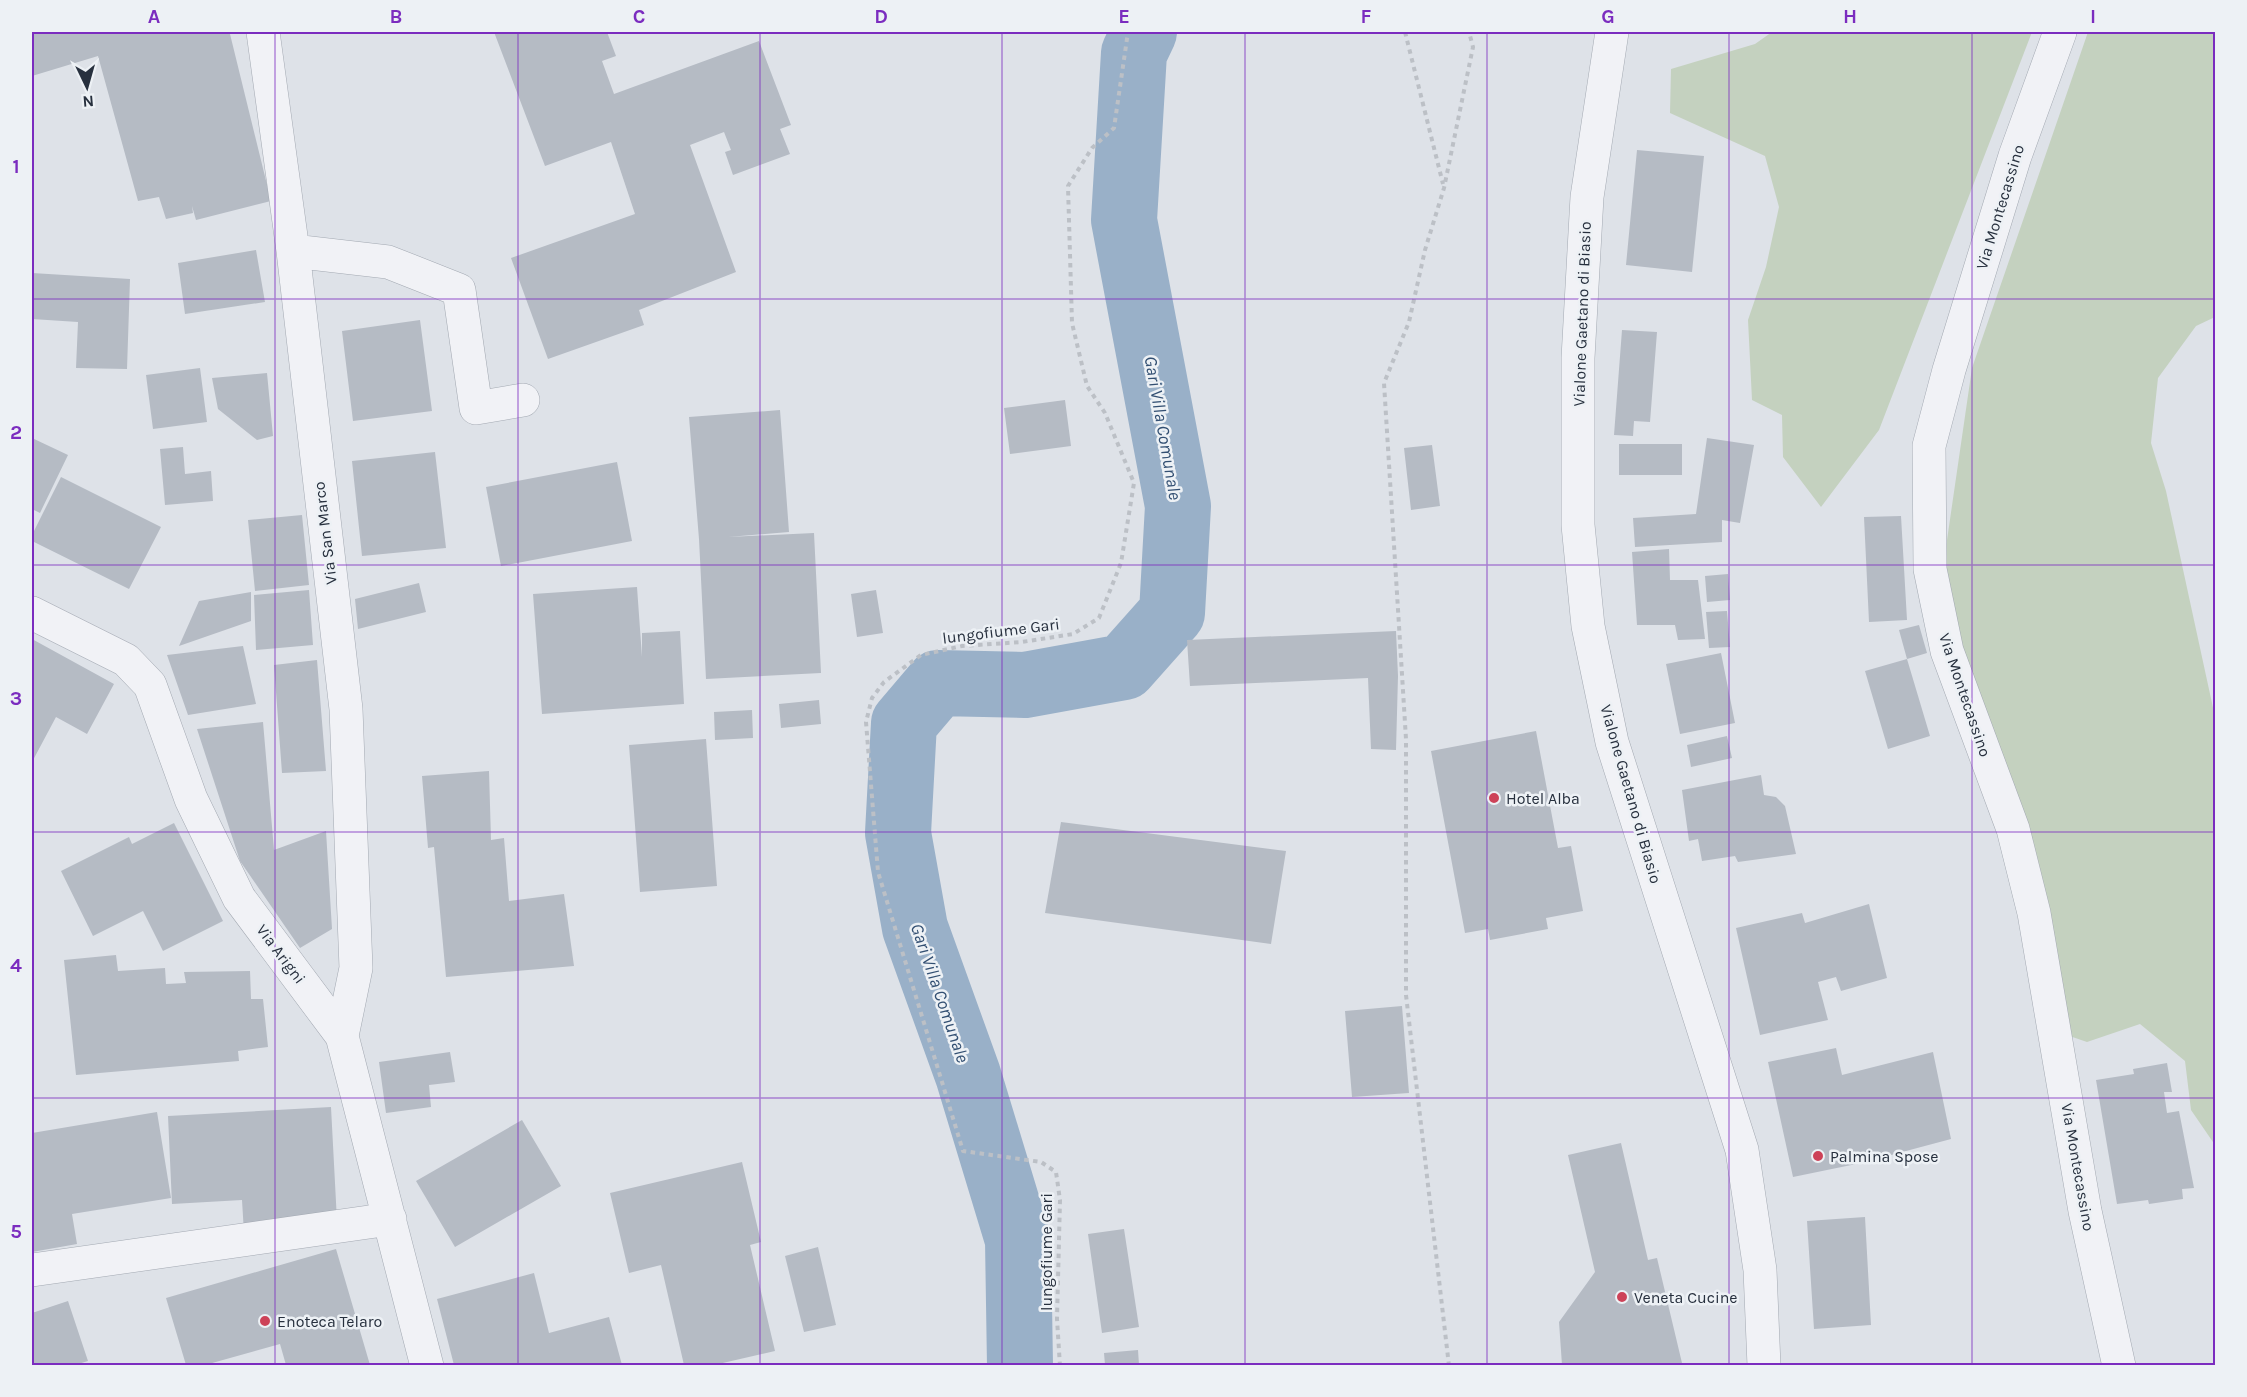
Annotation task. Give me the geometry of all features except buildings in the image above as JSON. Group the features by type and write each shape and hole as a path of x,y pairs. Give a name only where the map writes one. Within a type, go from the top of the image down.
{"street":[{"name":"Via San Marco","path":"263,32 293,251 346,709 356,968 342,1036"},
{"name":"Vialone Gaetano di Biasio","path":"1612,32 1587,197 1578,358 1578,525 1588,626 1612,742 1742,1150 1760,1269 1764,1365"},
{"name":"Via Montecassino","path":"2060,32 2015,156 1949,370 1929,446 1930,568 1947,651 2013,829 2034,913 2085,1211 2119,1365"},
{"path":"293,251 388,262 459,290 476,408 523,400"},
{"name":"Via Arigni","path":"32,613 126,660 150,685 191,799 239,898 342,1036 427,1365"},
{"path":"32,1270 390,1219"}],"path":[{"name":"lungofiume Gari","path":"1060,1365 1057,1319 1060,1200 1056,1172 1041,1162 963,1150 878,872 866,722 872,698 884,682 921,655 962,646 1022,642 1073,634 1099,618 1121,563 1134,483 1105,412 1086,386 1072,323 1068,186 1092,148 1114,128 1128,32"},
{"path":"1405,32 1444,188"},
{"path":"1449,1365 1406,995 1406,739 1384,383 1409,322 1425,250 1444,188 1473,47 1469,32"}],"green space":[{"path":"1772,32 2032,32 1879,430 1821,507 1783,457 1782,415 1752,400 1748,320 1766,267 1779,207 1765,156 1670,113 1671,69 1755,44"},
{"path":"2088,32 2215,32 2215,317 2196,326 2158,378 2151,443 2166,491 2215,717 2215,1145 2191,1110 2185,1061 2140,1024 2087,1042 2055,1031 1938,602 1972,368"}],"waterway":[{"name":"Gari Villa Comunale","path":"1020,1366 1018,1240 968,1075 915,928 898,833 904,723 938,683 1025,685 1124,667 1172,613 1178,506 1124,220 1134,53 1144,32"}],"place":[{"name":"Hotel Alba","path":"1494,798"},
{"name":"Palmina Spose","path":"1818,1156"},
{"name":"Veneta Cucine","path":"1622,1297"},
{"name":"Enoteca Telaro","path":"265,1321"}]}
